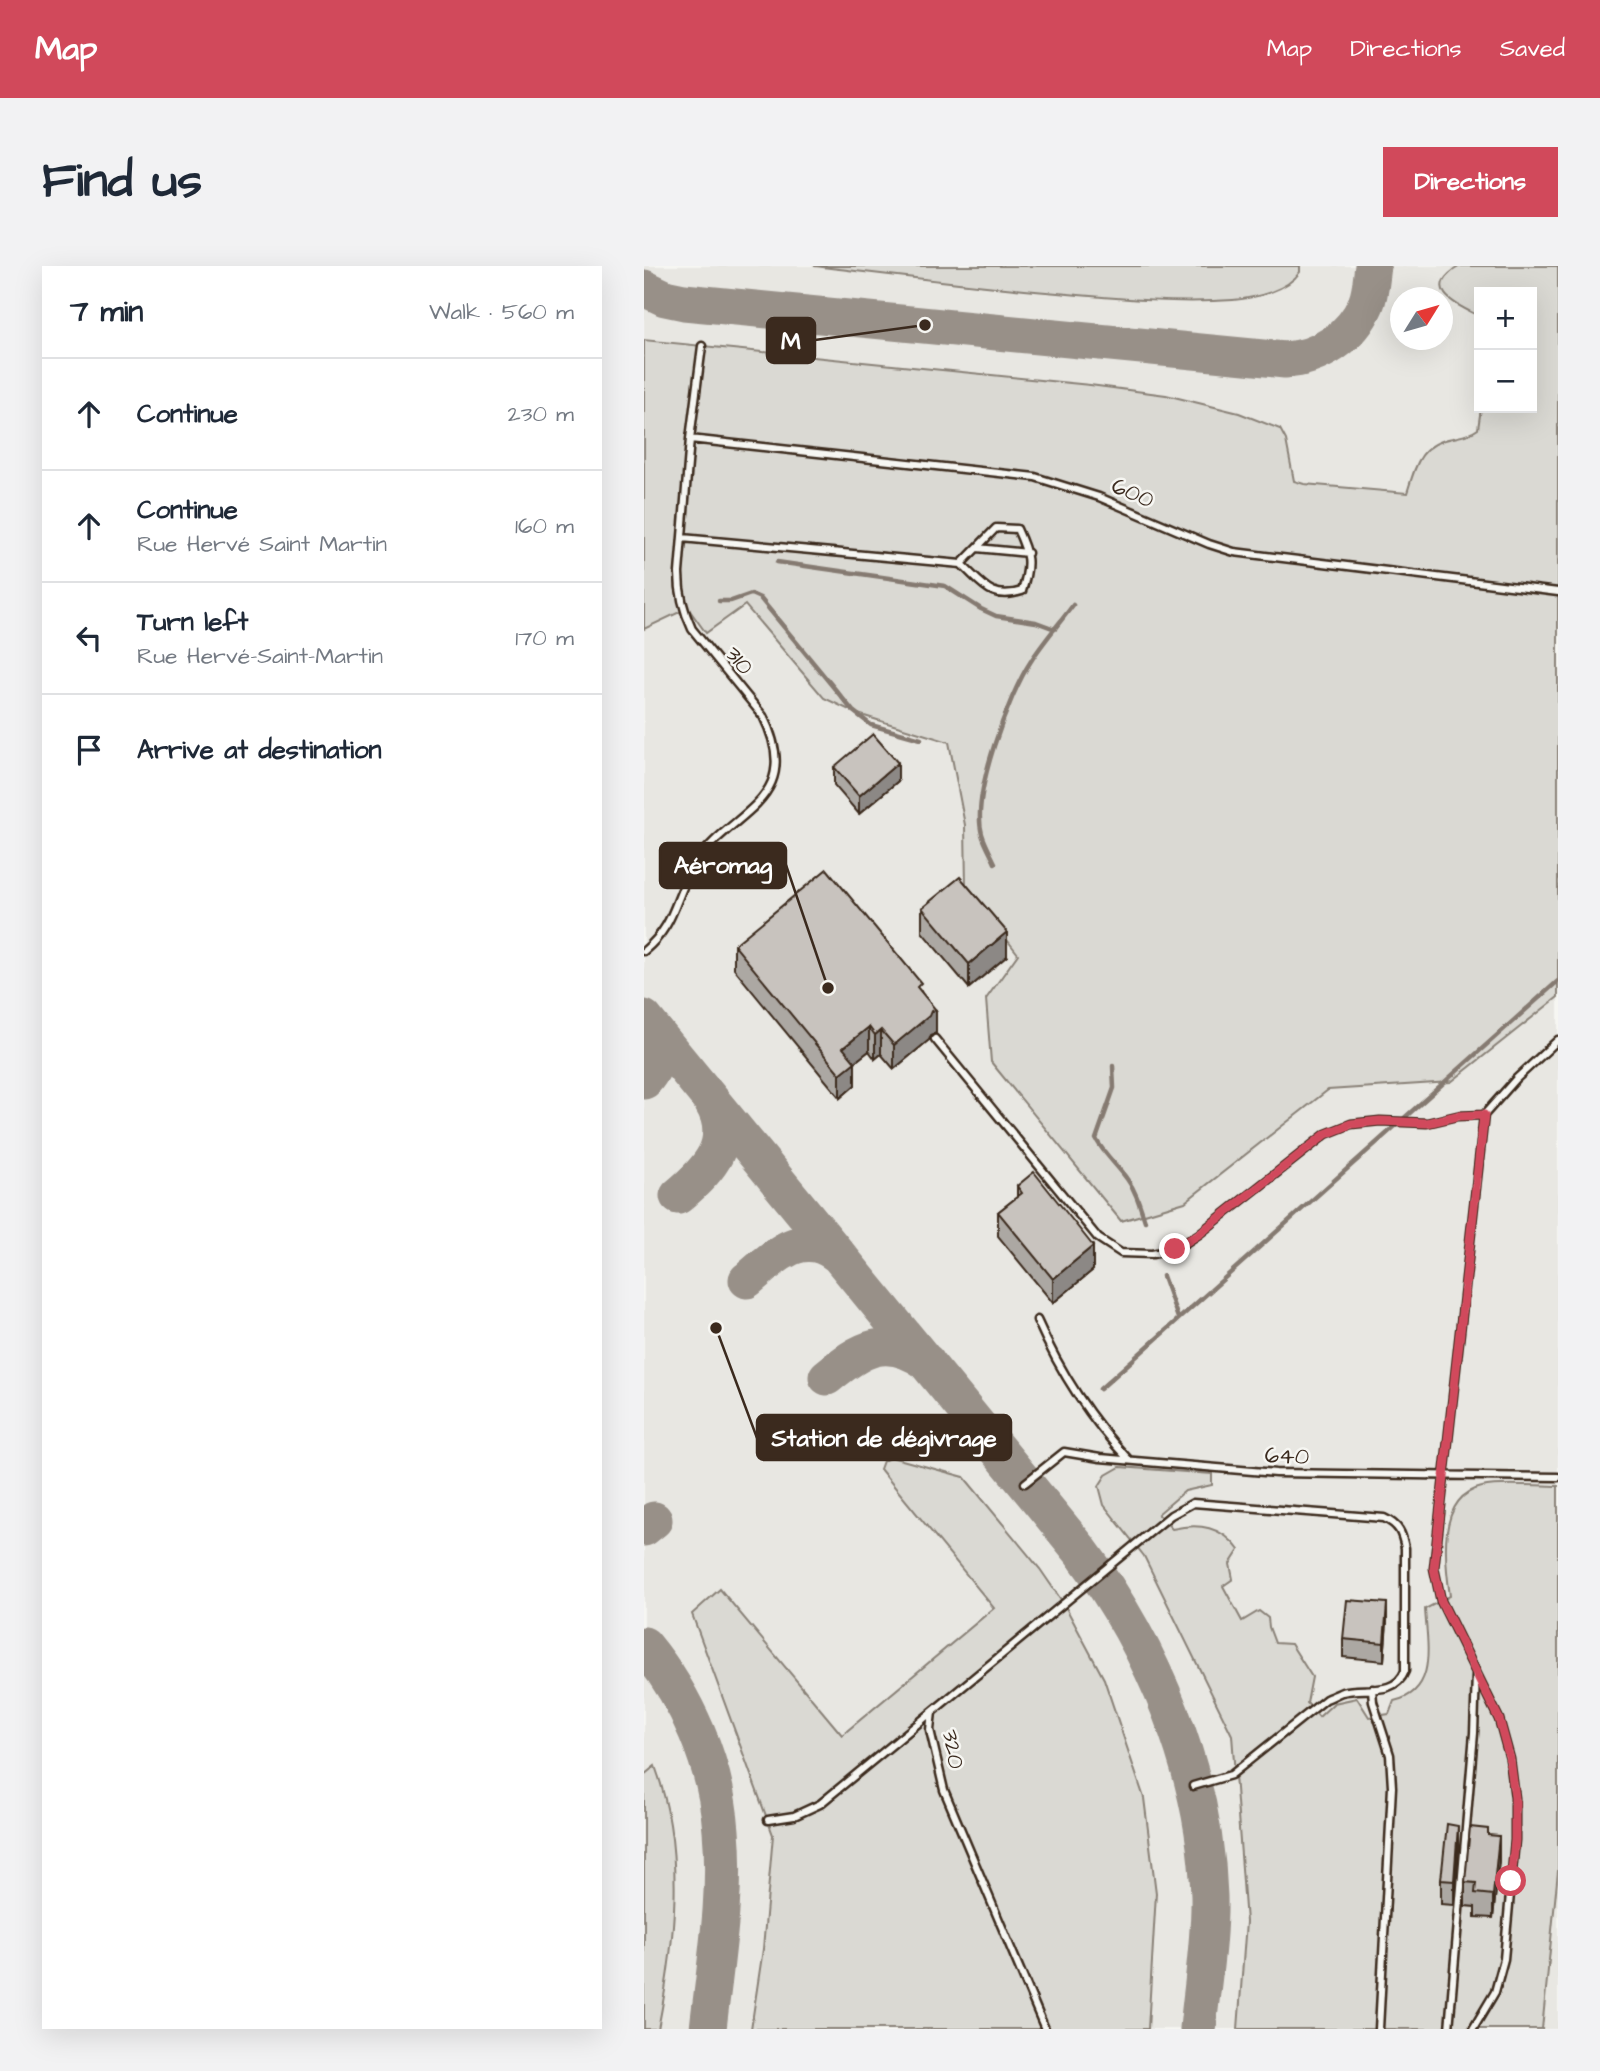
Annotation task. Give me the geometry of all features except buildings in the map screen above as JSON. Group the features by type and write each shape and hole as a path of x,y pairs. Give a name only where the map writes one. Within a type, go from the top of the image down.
{"lane":[{"name":"310","path":"644,951 666,928 694,865 706,850 752,810 766,794 776,761 771,732 763,716 692,629 679,591 690,439 702,346"},
{"name":"600","path":"690,439 1035,477 1099,497 1234,552 1558,592"},
{"path":"682,538 961,564 994,594 1009,595 1023,590 1029,570 1028,553 1017,529 996,528 961,564"},
{"path":"977,548 1028,553"},
{"path":"936,1040 1098,1238 1121,1253 1152,1254 1175,1249 1199,1234 1326,1134 1351,1124 1380,1121 1427,1123 1457,1116 1484,1115"},
{"path":"1473,2029 1495,1992 1504,1959 1515,1840 1515,1797 1510,1759 1499,1719 1441,1601 1434,1568 1484,1115 1516,1079 1558,1040"},
{"path":"1037,1320 1050,1348 1095,1422 1129,1460"},
{"name":"640","path":"1025,1483 1064,1452 1276,1473 1558,1476"},
{"name":"320","path":"1045,2029 944,1790 930,1730 932,1712 1171,1515 1193,1503 1384,1518 1394,1523 1402,1533 1405,1548 1405,1671 1402,1679 1393,1686 1372,1689"},
{"path":"1449,2029 1474,1734 1476,1671"},
{"path":"1193,1786 1231,1775 1326,1699 1342,1693 1372,1689 1373,1702 1390,1755 1392,1787 1379,2029"},
{"path":"768,1820 794,1816 820,1804 932,1712"}],"shaded area":[{"path":"644,266 1558,266 1558,2029 644,2029"},
{"path":"814,266 1300,266 1300,272 1279,289 1260,295 1233,300 1192,301 1036,291"},
{"path":"1460,266 1558,266 1558,997 1451,1082 1328,1090 1185,1202 1121,1221 991,1062 986,999 1018,954 966,887 965,825 949,742 858,714 824,698 745,605 706,633 688,608 644,629 644,340 1166,395 1239,413 1280,429 1286,440 1294,481 1407,493 1417,464 1426,450 1442,441 1478,429 1480,413 1537,413 1537,287 1474,287 1474,313 1453,302 1453,287 1443,287 1449,274"},
{"path":"891,1457 964,1477 1040,1569 1064,1604 1104,1679 1144,1798 1156,1893 1148,2029 751,2029 763,1949 773,1835 692,1614 720,1589 842,1735 994,1608 880,1469 883,1461"},
{"path":"1120,1467 1212,1474 1212,1485 1185,1491 1158,1514 1172,1529 1191,1526 1217,1531 1239,1550 1230,1564 1233,1579 1223,1586 1242,1621 1259,1611 1268,1618 1275,1643 1291,1644 1312,1677 1307,1703 1319,1717 1334,1703 1357,1698 1369,1717 1389,1714 1394,1701 1408,1696 1418,1687 1427,1664 1425,1609 1450,1596 1446,1566 1447,1532 1457,1503 1467,1493 1482,1487 1499,1485 1558,1486 1558,1871 1542,2029 1238,2029 1246,1922 1232,1735 1144,1556 1104,1505 1099,1486 1106,1475"},
{"path":"655,1766 671,1830 675,1897 669,1963 658,2029 644,2029 644,1775"}],"waterway":[{"path":"777,562 945,586 996,616 1036,622 1055,629"},
{"path":"719,601 731,601 751,594 760,598 853,711 871,725 921,739"},
{"path":"995,863 982,834 980,817 982,796 994,746 1022,676 1073,605"},
{"path":"1100,1389 1558,981"},
{"path":"1113,1066 1114,1088 1096,1139 1130,1184 1145,1221"},
{"path":"1163,1276 1178,1318"}],"taxiway":[{"path":"644,288 665,298 684,302 1285,360 1310,355 1343,336 1360,316 1368,299 1373,266"},
{"path":"644,1018 1080,1550 1131,1628 1171,1713 1198,1803 1209,1896 1207,1946 1198,2029"},
{"path":"644,1081 653,1068 656,1054 655,1039 649,1024"},
{"path":"678,1196 708,1166 720,1143 719,1116 712,1102"},
{"path":"747,1280 779,1254 801,1244 826,1247 839,1256"},
{"path":"827,1377 851,1359 874,1348 899,1348 927,1362"},
{"path":"644,1528 654,1520"},
{"path":"644,1645 673,1686 697,1732 706,1756 718,1806 722,1880 708,2029"}],"place":[{"name":"M","path":"925,325"},
{"name":"Aéromag","path":"828,988"},
{"name":"Station de dégivrage","path":"716,1328"}],"route":[{"path":"1175,1249 1199,1234 1326,1134 1351,1124 1380,1121 1427,1123 1457,1116 1484,1115 1434,1568 1441,1601 1499,1719 1510,1759 1515,1797 1511,1881"}]}
